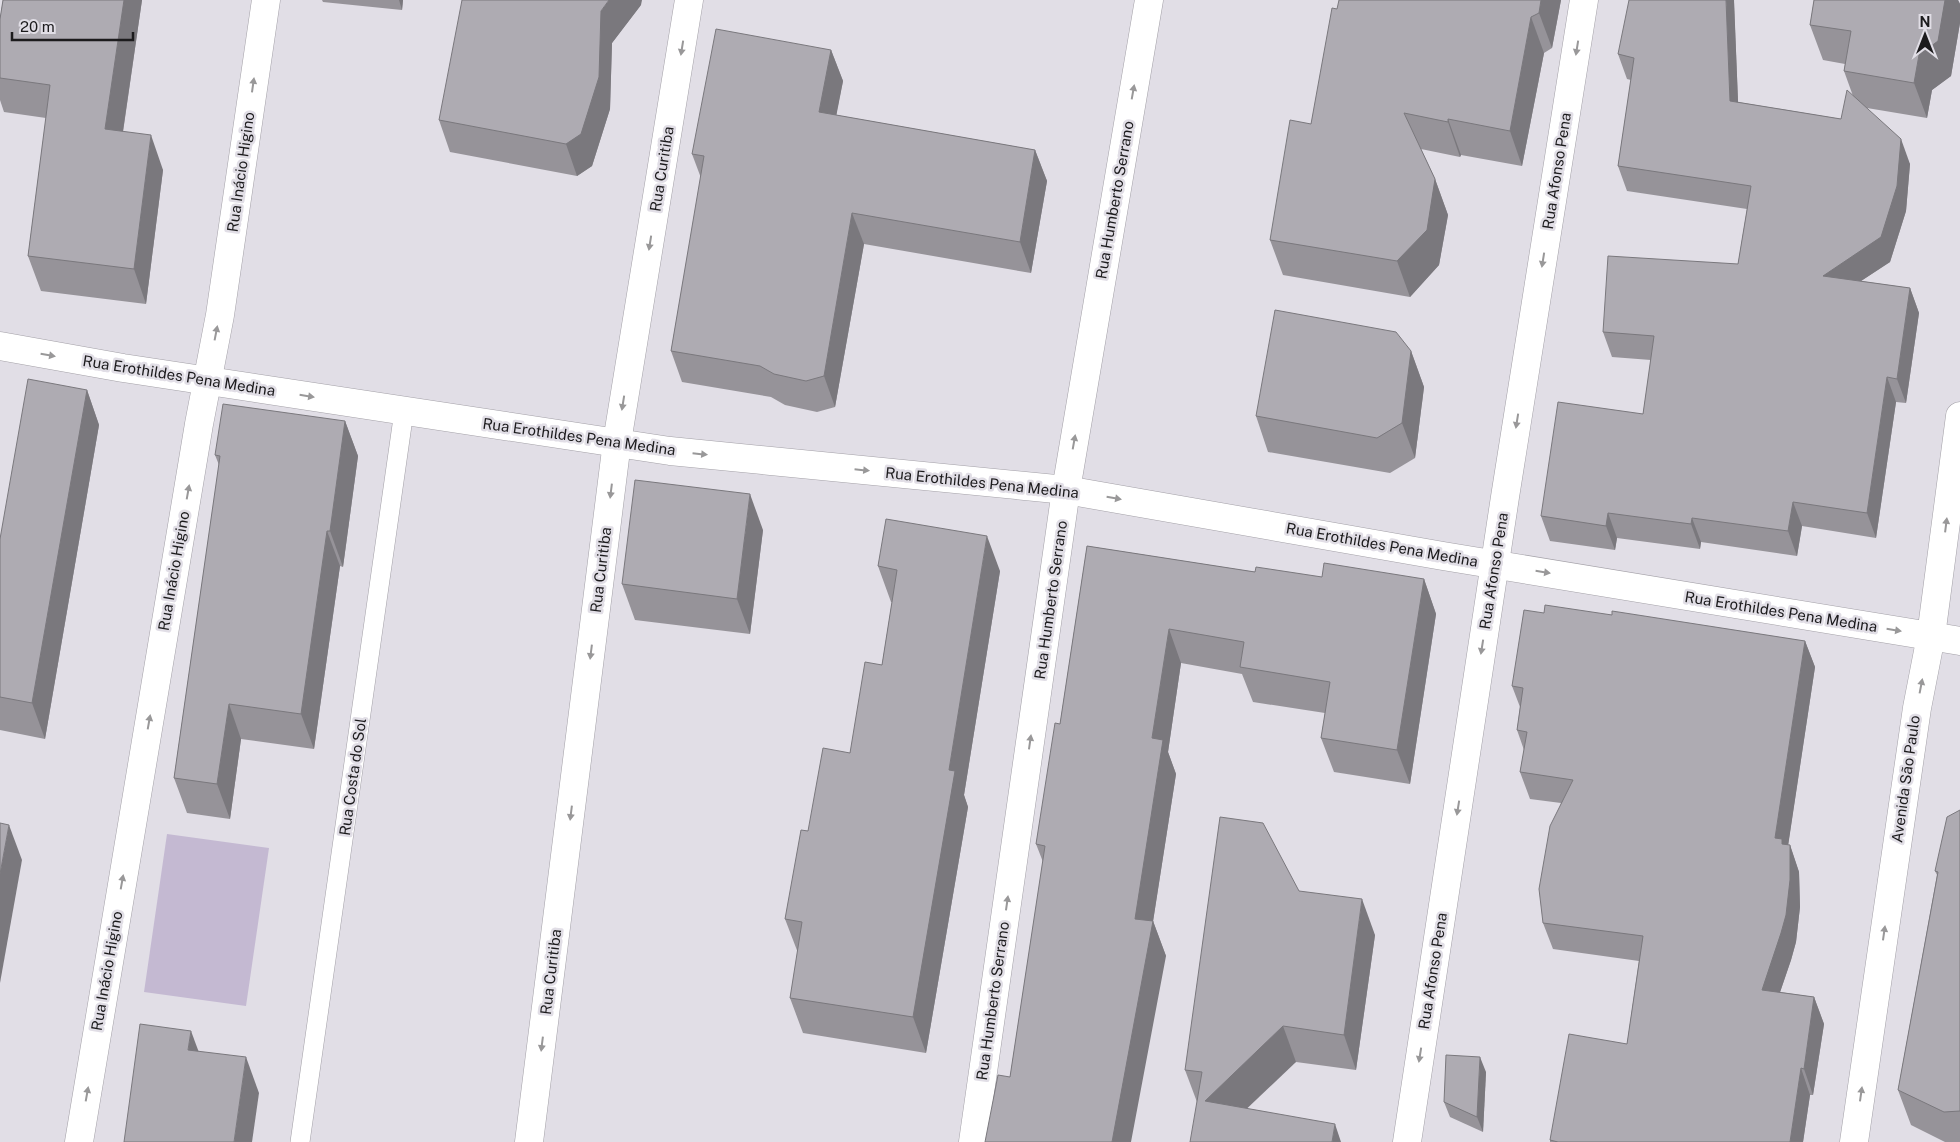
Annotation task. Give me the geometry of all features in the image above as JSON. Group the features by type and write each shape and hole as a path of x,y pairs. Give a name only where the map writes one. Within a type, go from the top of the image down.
{"street":[{"name":"Rua Inácio Higino","path":"79,1142 206,380 220,315 266,0"},
{"name":"Rua Curitiba","path":"529,1142 617,442 690,0"},
{"name":"Rua Humberto Serrano","path":"973,1142 1066,490 1149,0"},
{"name":"Rua Afonso Pena","path":"1407,1142 1495,564 1584,0"},
{"name":"Rua Erothildes Pena Medina","path":"0,346 123,368 670,451 1066,490 1495,564 1960,641"},
{"name":"Avenida São Paulo","path":"1854,1142 1916,708 1931,636 1960,416"}],"lane":[{"name":"Rua Costa do Sol","path":"300,1142 404,411"}],"shaded area":[{"path":"167,834 269,848 246,1006 144,992"}],"building":[{"path":"3,0 124,0 105,129 151,135 134,269 28,256 50,85 0,78 0,19"},
{"path":"462,0 609,0 601,11 599,77 581,134 566,144 439,120"},
{"path":"1339,0 1541,0 1539,13 1531,17 1510,131 1448,119 1448,122 1404,113 1435,179 1427,230 1397,261 1270,240 1290,120 1311,124 1332,8 1337,9"},
{"path":"1629,0 1726,0 1730,101 1841,119 1847,90 1901,139 1897,186 1881,237 1823,276 1910,288 1897,379 1887,377 1867,513 1793,502 1788,531 1692,518 1691,524 1608,513 1606,526 1541,516 1558,402 1643,414 1654,336 1603,332 1608,256 1738,264 1751,186 1618,166 1634,58 1618,54"},
{"path":"1814,0 1945,0 1938,41 1919,55 1914,83 1844,71 1851,31 1810,25"},
{"path":"716,29 831,50 819,112 1035,150 1020,242 852,213 824,376 806,381 774,374 760,366 671,351 704,156 692,154"},
{"path":"1275,310 1396,332 1411,351 1402,423 1377,438 1256,416"},
{"path":"28,379 87,390 32,703 0,697 0,539"},
{"path":"223,404 345,421 330,531 327,531 301,714 229,704 217,784 174,778 220,456 215,455"},
{"path":"635,480 750,494 737,599 622,584"},
{"path":"886,519 987,536 949,770 955,771 913,1017 790,998 802,922 785,919 801,830 808,831 823,748 850,753 865,662 882,665 897,570 878,566"},
{"path":"1087,546 1255,572 1256,567 1322,577 1324,563 1424,579 1397,750 1321,738 1330,682 1240,667 1244,642 1169,629 1152,738 1163,740 1135,919 1153,921 1112,1142 985,1142 998,1075 1010,1077 1045,846 1036,844 1055,723 1060,724"},
{"path":"1545,605 1612,615 1612,611 1805,641 1775,838 1782,839 1782,844 1790,845 1790,880 1786,915 1762,990 1814,997 1804,1069 1801,1068 1790,1142 1558,1142 1550,1140 1569,1034 1627,1044 1643,936 1543,923 1539,889 1550,826 1573,780 1520,772 1527,732 1517,730 1523,688 1512,686 1524,610 1544,613"},
{"path":"1960,810 1960,1111 1944,1112 1898,1090 1938,872 1935,871 1947,817"},
{"path":"1220,817 1263,823 1299,891 1362,899 1344,1035 1283,1026 1205,1101 1335,1124 1332,1142 1190,1142 1202,1072 1185,1070"},
{"path":"0,823 9,825 0,874"},
{"path":"140,1024 191,1031 188,1050 246,1057 234,1142 124,1142"},
{"path":"1446,1055 1480,1057 1477,1117 1444,1102"}]}
